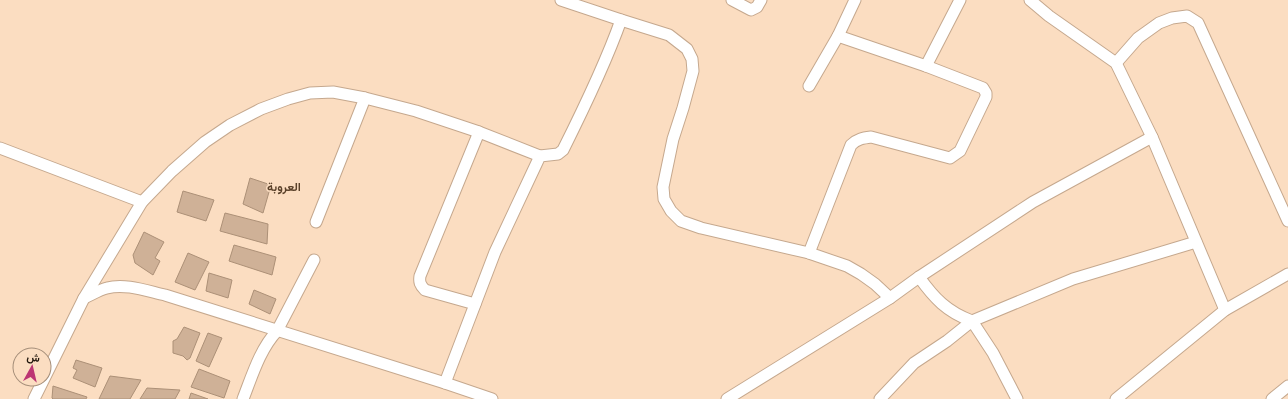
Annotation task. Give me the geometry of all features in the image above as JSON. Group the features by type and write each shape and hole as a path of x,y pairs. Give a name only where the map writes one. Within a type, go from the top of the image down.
{"street":[{"path":"561,0 668,35 687,49 692,59 693,71 673,138 663,187 664,199 671,211 681,221 701,228 808,253 847,266 875,284 890,298"},
{"path":"732,0 751,10 757,7 761,0"},
{"path":"809,86 838,36 855,0"},
{"path":"926,66 960,0"},
{"path":"1030,0 1049,16 1116,63 1152,137 1225,310"},
{"path":"1116,63 1138,38 1159,23 1172,18 1187,16 1198,23 1288,221"},
{"path":"34,399 84,298 142,202 172,171 205,142 230,125 261,109 288,99 310,93 333,92 365,98 416,111 479,132 540,156 558,154 563,150 586,104 614,40 620,20"},
{"path":"808,253 851,145 861,138 871,137 950,158 960,151 986,97 985,90 983,88 926,66 838,36"},
{"path":"316,222 365,98"},
{"path":"475,304 425,290 421,287 419,282 420,276 479,132"},
{"path":"726,399 890,298 919,277 1033,202 1152,137"},
{"path":"0,148 142,202"},
{"path":"445,383 495,252 540,156"},
{"path":"880,399 914,363 947,341 972,321 1073,279 1196,242"},
{"path":"242,399 264,349 270,338 277,331 314,260"},
{"path":"1122,397 1225,310 1288,274"},
{"path":"919,277 932,295 948,309 960,317 972,321 993,352 1016,399"},
{"path":"84,298 105,288 112,287 131,287 165,295 492,399"},
{"path":"1272,399 1288,386"}],"building":[{"path":"250,178 271,185 263,213 243,204"},
{"path":"183,191 214,200 206,221 177,212"},
{"path":"225,213 268,224 267,244 220,231"},
{"path":"144,232 164,242 155,258 160,261 153,275 135,263 133,255"},
{"path":"234,245 276,257 272,275 229,261"},
{"path":"188,253 209,262 195,290 175,282"},
{"path":"209,273 232,280 228,298 206,291"},
{"path":"254,290 276,299 270,314 249,304"},
{"path":"184,327 200,333 190,358 187,360 183,356 173,353 173,341 177,339"},
{"path":"208,333 222,338 209,367 196,361"},
{"path":"76,360 102,368 95,387 73,378 77,370 73,368"},
{"path":"199,369 230,381 224,398 191,387"},
{"path":"110,376 141,380 130,399 99,399"},
{"path":"53,386 87,397 86,399 53,399"},
{"path":"147,388 180,390 175,399 140,399"},
{"path":"191,393 208,399 189,399"}],"district":[{"name":"العروبة","path":"284,187"}]}
